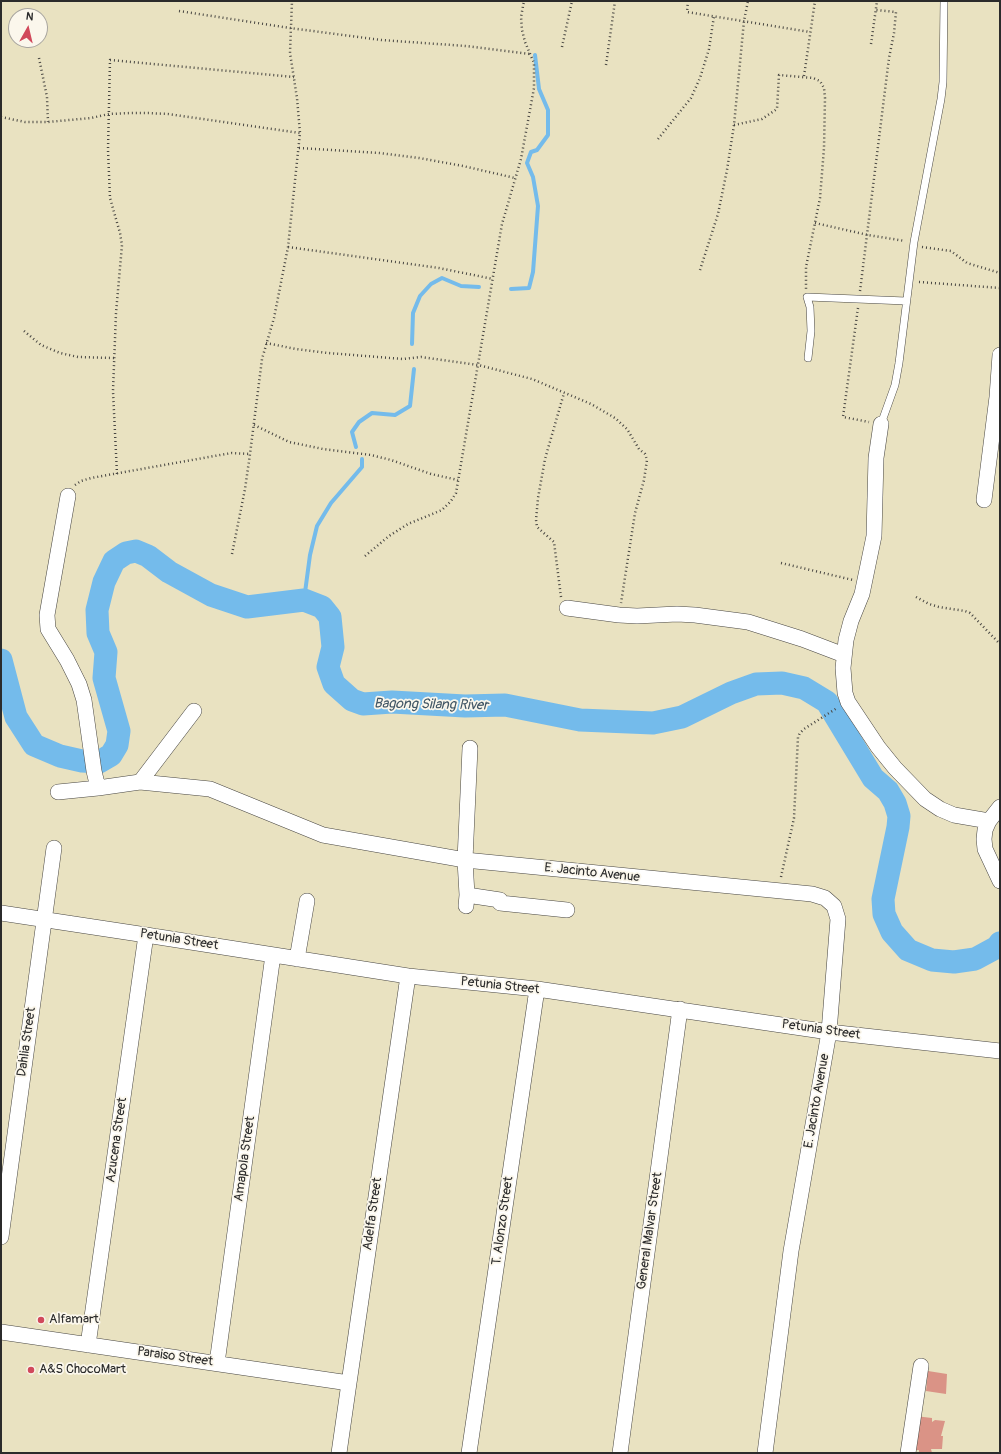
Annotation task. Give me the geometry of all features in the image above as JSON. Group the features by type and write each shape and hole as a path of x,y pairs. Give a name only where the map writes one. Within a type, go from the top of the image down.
{"street":[{"path":"984,500 998,397 1000,355"},
{"path":"881,424 876,458 874,536 865,583 851,621 844,655 843,680 848,702 878,747 895,768 925,799 940,809 954,815 989,821"},
{"path":"68,496 47,615 48,628 79,684 84,700 94,771 98,788"},
{"path":"567,608 619,615 695,615 748,622 795,636 844,655"},
{"path":"140,782 194,711"},
{"path":"470,748 465,860 466,900 500,900 500,904 566,910"},
{"name":"E. Jacinto Avenue","path":"58,792 140,782 210,789 323,835 465,860 778,892 812,894 825,898 834,906 838,919 829,1032 792,1251 765,1453"},
{"path":"1000,807 989,821 985,830 984,839 985,849 1000,881"},
{"name":"Dahlia Street","path":"1,1237 54,848"},
{"path":"297,959 307,901"},
{"name":"Petunia Street","path":"1,913 408,976 537,989 829,1032 1000,1051"},
{"name":"Azucena Street","path":"88,1345 146,935"},
{"name":"Amapola Street","path":"217,1363 273,955"},
{"name":"Adelfa Street","path":"339,1453 408,976"},
{"name":"T. Alonzo Street","path":"469,1453 537,989"},
{"name":"General Malvar Street","path":"620,1453 680,1010"},
{"name":"Paraiso Street","path":"1,1332 348,1383"},
{"path":"908,1453 921,1366"}],"lane":[{"path":"881,424 895,386 908,281 941,99 943,82 944,1"},
{"path":"808,358 811,331 810,307 807,297 906,301"}],"path":[{"path":"232,554 244,497 262,359 274,318 288,247 299,148 299,111 290,53 292,1"},
{"path":"365,556 389,536 408,524 442,510 451,501 456,493 502,224 526,137 534,88 534,63 525,42 522,30 521,17 524,1"},
{"path":"562,47 572,1"},
{"path":"606,65 615,1"},
{"path":"688,1 687,12 744,20 810,32"},
{"path":"700,270 718,214 734,125 744,20 748,1"},
{"path":"804,76 814,1"},
{"path":"872,44 878,1"},
{"path":"876,10 896,12 843,417 881,424"},
{"path":"178,11 381,40 466,46 531,54"},
{"path":"658,139 691,98 700,78 709,49 714,16"},
{"path":"39,58 47,98 48,122"},
{"path":"118,474 113,391 122,245 110,198 110,60 294,77"},
{"path":"734,125 762,119 777,109 779,75 804,76 813,78 820,81 824,88 824,148 820,198 806,267 805,278 807,297"},
{"path":"1,117 25,122 48,122 84,119 109,114 168,114 300,133"},
{"path":"299,148 419,158 515,178"},
{"path":"815,223 951,251 967,263 1000,273"},
{"path":"288,247 439,268 493,279"},
{"path":"908,281 1000,288"},
{"path":"24,331 41,344 60,353 78,357 114,358"},
{"path":"266,343 296,349 335,353 403,359 421,357 478,364 532,380 592,404 615,418 627,429 645,454 647,460 635,513 619,615"},
{"path":"564,393 545,460 538,498 536,520 537,528 554,542 561,595 567,608"},
{"path":"254,425 289,442 323,449 371,455 391,460 431,474 458,480"},
{"path":"68,496 74,485 82,481 232,453 250,454"},
{"path":"781,563 865,583"},
{"path":"916,597 929,604 939,607 970,613 1000,644"},
{"path":"778,892 794,818 798,737 804,729 843,705"}],"building":[{"path":"928,1371 947,1374 946,1394 926,1391"},
{"path":"915,1416 932,1418 932,1422 935,1420 945,1421 941,1436 943,1436 942,1449 931,1449 932,1453 919,1453 919,1450 911,1450"}],"waterway":[{"path":"511,289 529,288 533,272 538,206 533,177 527,163 531,152 537,150 548,135 548,110 539,89 535,55"},
{"path":"412,344 413,313 420,296 431,284 442,278 461,286 479,287"},
{"path":"356,447 352,432 359,422 372,413 395,415 410,406 414,369"},
{"path":"304,600 310,555 317,526 331,503 362,467 362,459"},
{"name":"Bagong Silang River","path":"1,660 16,717 34,745 60,756 82,761 99,762 111,755 117,745 119,731 104,678 106,652 98,633 97,610 104,582 114,561 126,553 136,551 148,556 169,572 211,595 247,607 304,600 322,607 330,617 333,647 328,667 334,684 352,700 363,704 392,702 465,706 505,705 580,720 653,723 682,717 731,693 756,684 782,683 804,688 827,702 873,778 888,791 895,803 899,816 898,827 883,899 884,914 892,932 908,950 932,960 954,962 975,959 997,947 1000,943"}],"place":[{"name":"Alfamart","path":"41,1320"},
{"name":"A&S ChocoMart","path":"31,1370"}]}
